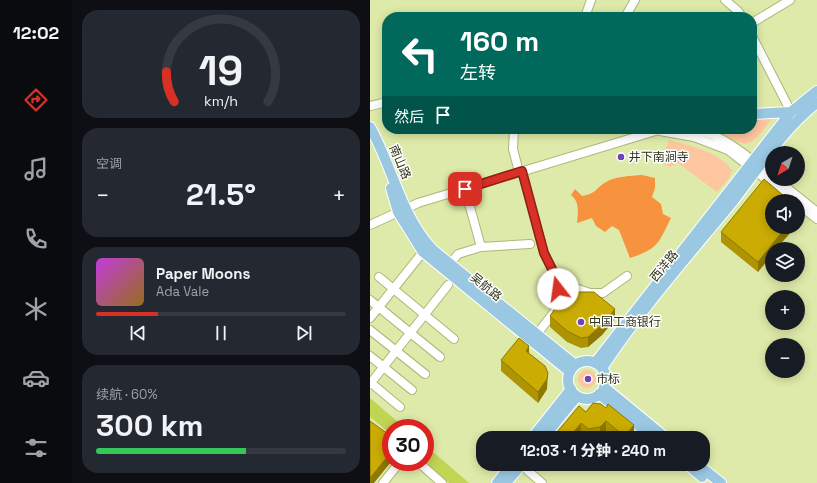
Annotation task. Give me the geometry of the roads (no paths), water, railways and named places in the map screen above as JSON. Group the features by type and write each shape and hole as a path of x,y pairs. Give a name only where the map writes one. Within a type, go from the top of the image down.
{"main road":[{"path":"755,166 791,112 817,91"},
{"path":"755,166 799,119 817,103"},
{"path":"757,114 791,112"},
{"name":"南山路","path":"370,127 402,210"},
{"name":"南山路","path":"370,134 391,188 402,210"},
{"name":"西洋路","path":"599,366 612,347 755,166"},
{"name":"吴航路","path":"402,210 423,252 572,368"},
{"name":"吴航路","path":"402,210 425,242 537,334 554,354"},
{"path":"585,361 599,366 606,378 602,391 589,399 574,392 568,382 572,368 585,361"},
{"path":"602,391 656,431"},
{"path":"540,431 553,419 574,392"},
{"path":"629,412 647,431"},
{"path":"547,431 553,419"},
{"path":"497,483 506,471"},
{"path":"506,483 520,471"},
{"path":"695,471 710,483"},
{"path":"706,471 721,483"}],"street":[{"path":"587,12 591,0"},
{"path":"628,12 634,0"},
{"path":"725,0 739,12"},
{"path":"757,19 790,0"},
{"path":"757,46 791,112"},
{"path":"370,106 382,103"},
{"path":"514,134 513,149 544,253 560,285 558,289 561,303 537,334"},
{"path":"370,225 402,210 465,189 520,171 646,134"},
{"path":"679,134 718,145 765,172"},
{"path":"709,134 743,151 755,166 786,194"},
{"path":"785,186 817,212"},
{"path":"465,189 481,247"},
{"path":"805,210 817,219"},
{"path":"450,264 458,254 481,247 530,244"},
{"path":"370,318 423,252"},
{"path":"560,285 563,284 590,292 603,293 627,276"},
{"path":"379,277 454,339"},
{"path":"400,407 370,383 448,285"},
{"path":"370,300 440,357"},
{"path":"370,330 425,374"},
{"path":"370,356 412,390"},
{"path":"383,483 393,471"},
{"path":"428,471 442,483"},
{"path":"528,471 542,483"}],"place":[{"name":"井下南涧寺","path":"621,157"},
{"name":"中国工商银行","path":"581,322"},
{"name":"市标","path":"588,379"}]}
